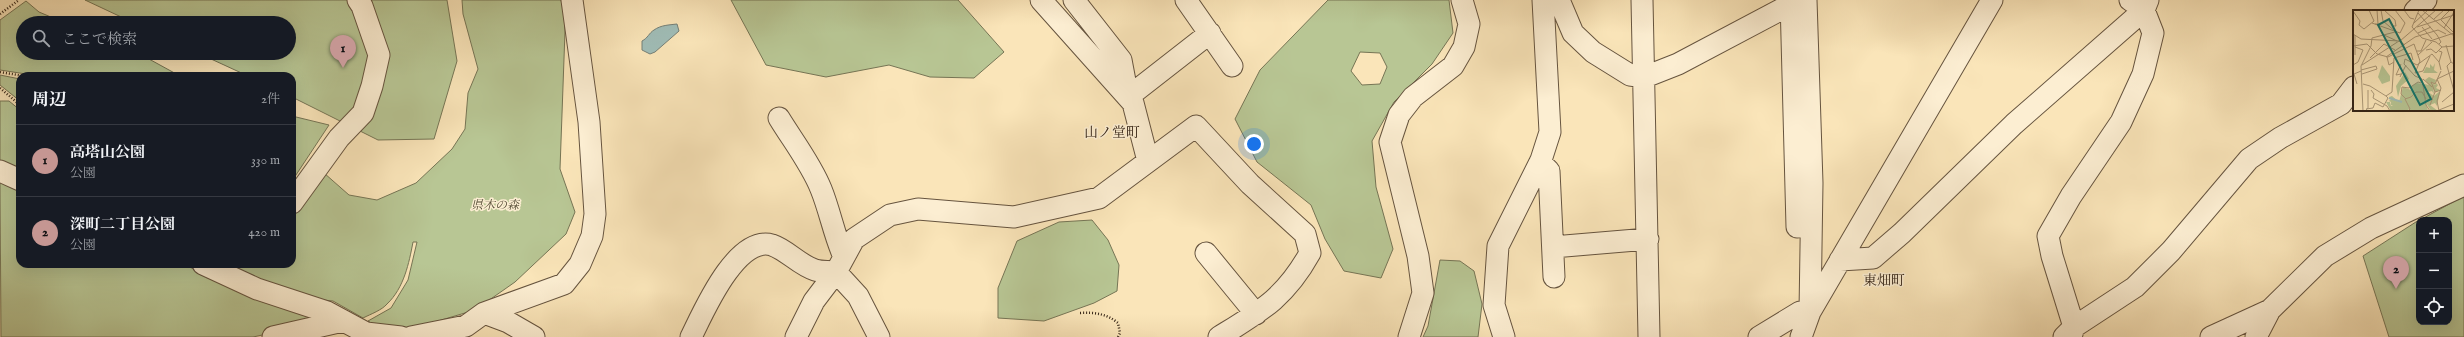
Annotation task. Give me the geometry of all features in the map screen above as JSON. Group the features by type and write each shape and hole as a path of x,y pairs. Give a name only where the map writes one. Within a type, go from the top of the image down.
{"street":[{"path":"296,197 339,138 363,113 372,86 379,55 362,6 358,0"},
{"path":"411,337 466,326 484,313 564,284 580,264 592,236 595,214 589,122 572,0"},
{"path":"1041,0 1133,103 1148,161"},
{"path":"1074,0 1121,60 1128,97"},
{"path":"1186,0 1232,66"},
{"path":"1409,337 1423,293 1418,256 1390,142 1399,115 1413,97 1453,66 1464,47 1469,24 1462,0"},
{"path":"1504,337 1494,305 1498,246 1540,162 1550,132 1543,0"},
{"path":"1559,0 1572,33 1592,52 1630,75 1645,77 1678,64 1797,1 1805,312 1801,337"},
{"path":"1642,0 1645,77 1649,337"},
{"path":"1760,337 1805,312 1840,260 1992,0"},
{"path":"2416,10 2426,0"},
{"path":"1840,260 1873,258 2141,3 2153,33 2143,74 2122,122 2071,196 2048,236 2070,334 2135,287 2171,251 2249,159 2280,138 2341,104 2353,88"},
{"path":"1128,97 1210,33"},
{"path":"779,118 812,169 821,190 838,244 840,264 879,337"},
{"path":"796,337 814,301 840,264 854,239 890,214 918,209 1014,217 1099,198 1196,126 1250,184 1304,234 1310,253 1299,273 1272,303 1219,337"},
{"path":"1540,162 1550,171 1554,277"},
{"path":"0,171 16,178"},
{"path":"2256,337 2270,310 2325,256 2371,228 2464,185"},
{"path":"1553,247 1648,239"},
{"path":"691,337 710,298 732,265 750,248 771,245 815,270 840,264"},
{"path":"1206,253 1256,314"},
{"path":"212,268 257,289 327,312 366,333 401,337"},
{"path":"2211,337 2270,310"},
{"path":"484,313 508,322 534,337"},
{"path":"273,337 343,321"}],"path":[{"path":"0,14 19,0"},
{"path":"0,72 16,75"},
{"path":"0,88 16,102"},
{"path":"1080,313 1093,312 1110,316 1118,323 1120,333 1118,337"}],"green space":[{"path":"85,0 447,0 457,61 434,139 378,140 296,99 296,72 239,72 213,60 296,60 296,16 119,16"},
{"name":"県木の森","path":"462,0 561,0 564,12 565,31 560,169 575,212 566,234 515,282 475,310 411,329 382,329 368,321 391,308 408,280 417,242 413,242 405,275 398,291 385,306 363,318 333,301 302,298 225,268 296,268 296,210 324,173 349,195 377,200 416,183 452,149 465,129 468,93 478,69 463,14"},
{"path":"731,0 958,0 1004,52 974,78 930,77 889,65 826,77 766,65"},
{"path":"1328,0 1449,0 1453,33 1432,64 1394,102 1372,141 1376,187 1393,249 1381,278 1344,271 1325,239 1311,205 1257,162 1235,119 1260,70","holes":["1360,52 1380,53 1387,67 1380,84 1362,85 1351,71"]},
{"path":"26,1 39,12 48,16 16,16 16,60 151,60 173,72 16,72 0,70 0,20"},
{"path":"0,75 16,78 16,98 0,85"},
{"path":"0,101 9,101 16,107 16,170 0,164"},
{"path":"296,117 329,125 296,175"},
{"path":"0,182 16,188 16,268 192,268 323,322 253,337 1,337"},
{"path":"2464,196 2464,337 2389,337 2363,256 2416,222 2416,325 2452,325 2452,217 2426,217"},
{"path":"1092,220 1108,240 1119,265 1117,291 1094,303 1044,321 998,318 998,288 1017,241 1059,222"},
{"path":"1440,260 1460,261 1474,271 1482,304 1478,337 1423,337 1428,326"}],"water":[{"path":"677,24 679,31 655,52 650,54 642,50 642,41 652,31 662,26"}],"place":[{"name":"高塔山公園","path":"343,68"},
{"name":"深町二丁目公園","path":"2396,289"}],"district":[{"name":"山ノ堂町","path":"1112,132"},
{"name":"東畑町","path":"1884,280"}]}
